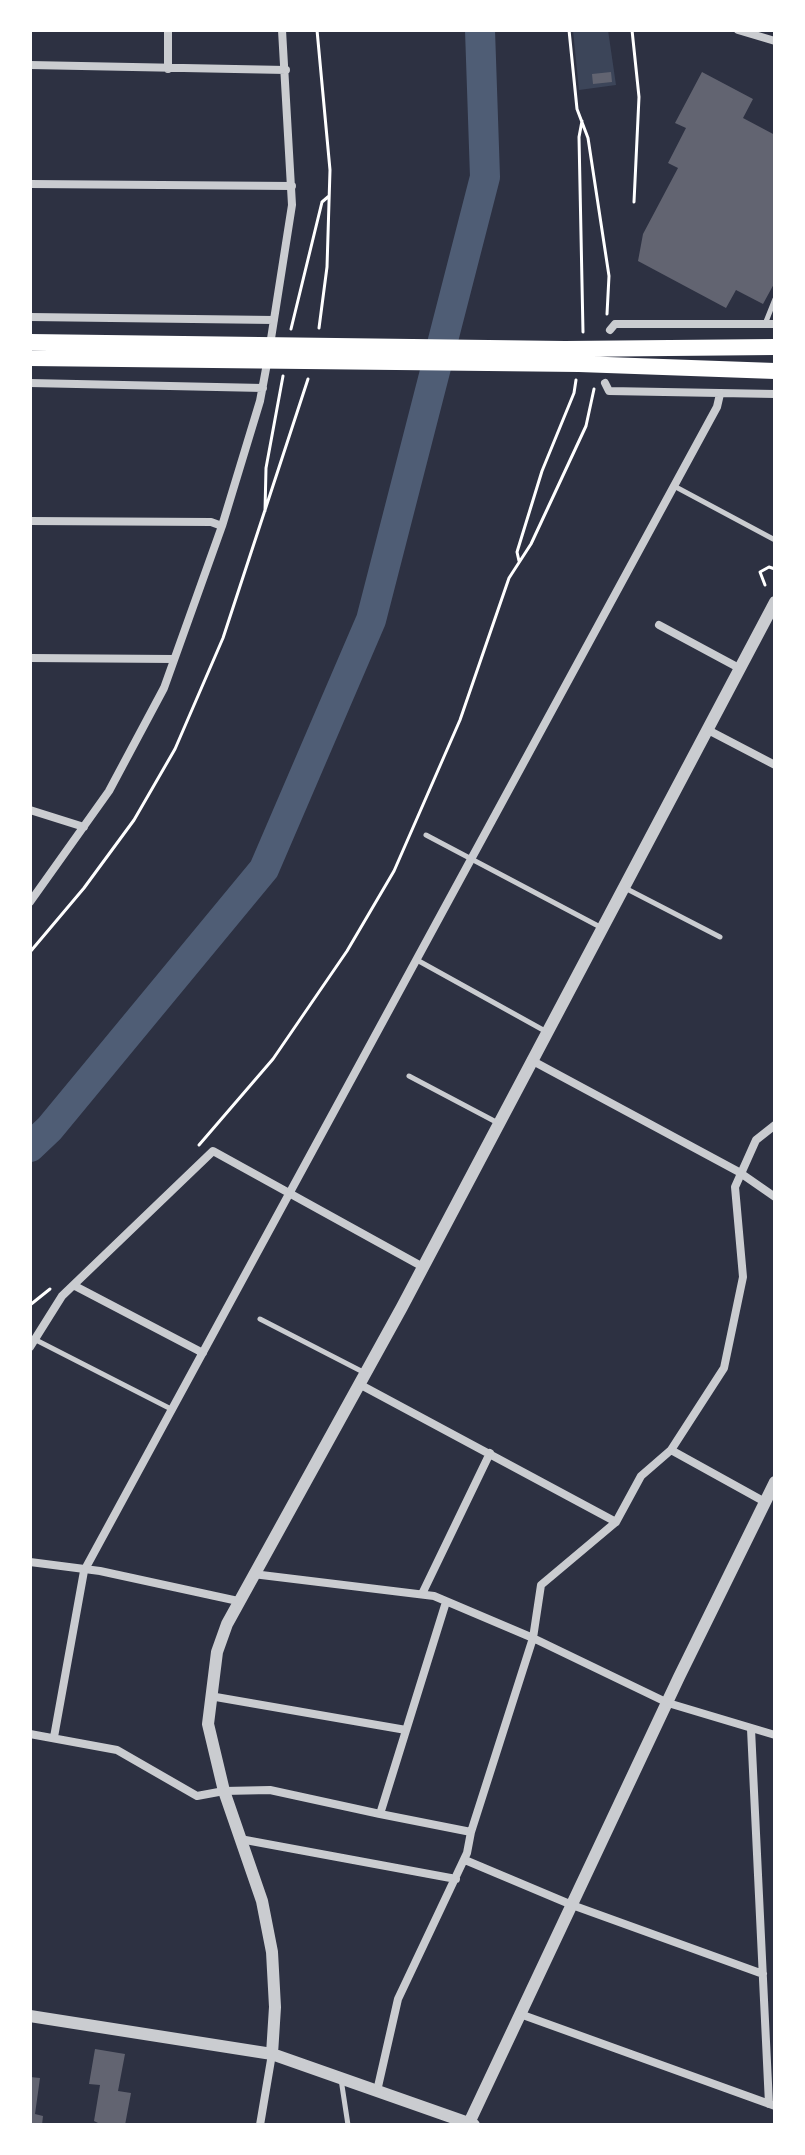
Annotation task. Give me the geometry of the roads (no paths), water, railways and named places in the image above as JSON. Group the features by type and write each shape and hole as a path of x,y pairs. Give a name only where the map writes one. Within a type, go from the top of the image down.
{"highway":[{"path":"30,342 564,356 775,371"},
{"path":"30,358 564,356 775,347"}],"street":[{"path":"168,30 168,69"},
{"path":"30,902 129,757 174,659 222,526 263,388 292,205 282,30"},
{"path":"738,30 759,33 775,41"},
{"path":"30,65 286,70"},
{"path":"30,184 292,186"},
{"path":"30,317 274,320"},
{"path":"610,330 615,324 770,324"},
{"path":"30,383 263,388"},
{"path":"605,383 609,391 775,394"},
{"path":"54,1737 84,1571 717,407 720,394"},
{"path":"30,521 211,522 222,526"},
{"path":"260,2125 272,2054 275,2007 272,1952 262,1901 224,1791 208,1724 209,1696 217,1652 238,1601 423,1267 775,602"},
{"path":"659,625 739,668"},
{"path":"30,658 162,656 174,659"},
{"path":"708,730 775,765"},
{"path":"30,810 84,827"},
{"path":"531,1060 739,1172 775,1197"},
{"path":"377,2091 398,1999 465,1860 471,1832 533,1638 541,1585 616,1522 641,1476 671,1450 724,1368 743,1277 735,1187 739,1172 756,1140 775,1125"},
{"path":"32,1343 62,1296 213,1151 423,1267"},
{"path":"75,1286 203,1353"},
{"path":"362,1378 616,1522"},
{"path":"671,1450 765,1502"},
{"path":"422,1594 490,1453"},
{"path":"30,2016 272,2054 472,2124 520,2014 775,1482"},
{"path":"30,1562 238,1601"},
{"path":"253,1574 422,1594 533,1638 668,1703 775,1735"},
{"path":"380,1814 446,1602"},
{"path":"209,1696 406,1730"},
{"path":"520,2014 772,2105 751,1729"},
{"path":"30,1734 117,1750 197,1796 224,1791 270,1790 471,1832"},
{"path":"240,1839 456,1879"},
{"path":"465,1860 572,1905 763,1974"}],"lane":[{"path":"770,324 775,299"},
{"path":"674,486 775,540"},
{"path":"426,835 602,928"},
{"path":"624,887 720,937"},
{"path":"417,960 547,1031"},
{"path":"409,1076 498,1123"},
{"path":"260,1319 362,1378"},
{"path":"32,1343 173,1411"},
{"path":"341,2079 348,2125"}],"waterway":[{"path":"30,1147 50,1128 264,869 371,620 485,177 480,30"}]}
